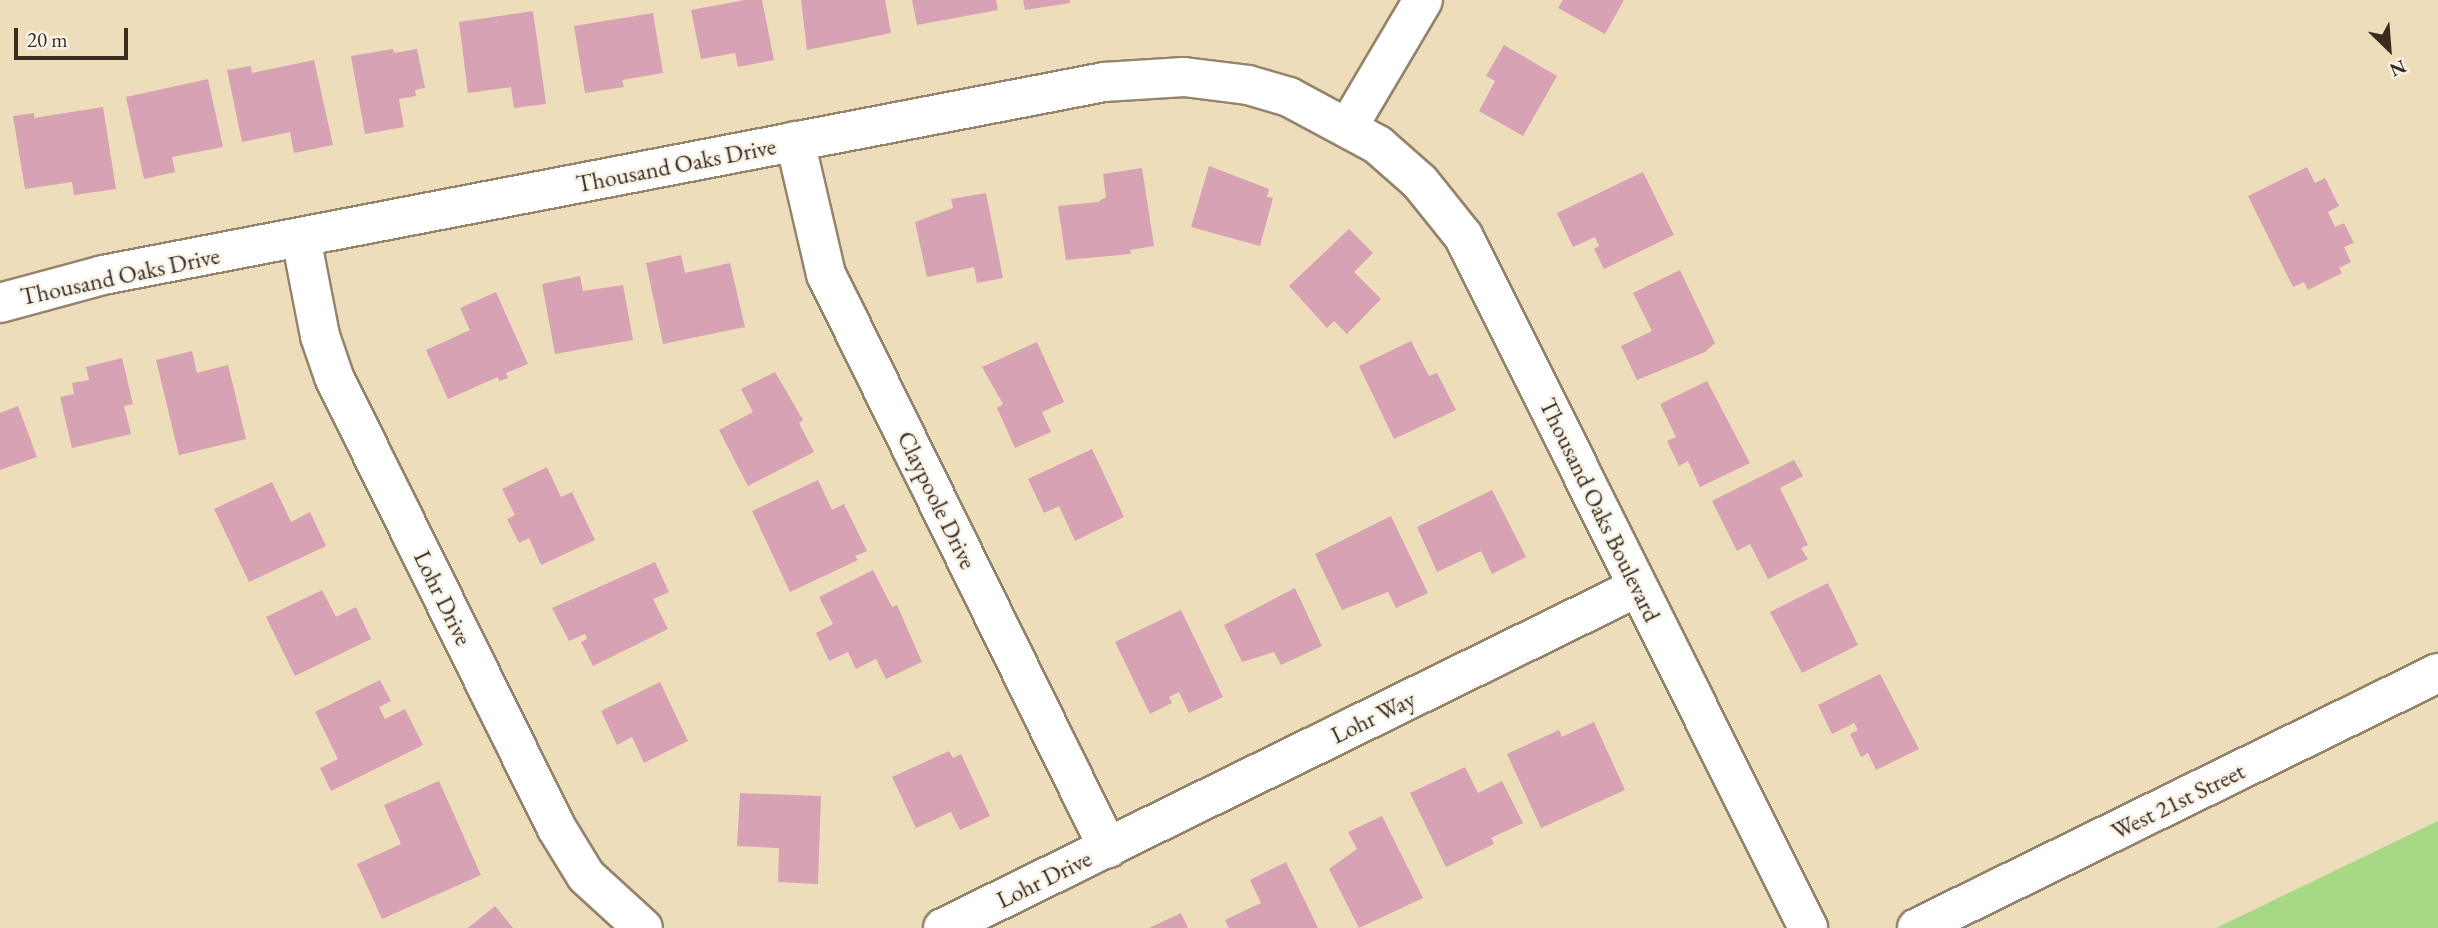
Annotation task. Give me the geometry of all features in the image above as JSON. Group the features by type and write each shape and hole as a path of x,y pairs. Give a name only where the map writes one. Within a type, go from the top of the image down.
{"street":[{"path":"1348,127 1423,0"},
{"name":"Thousand Oaks Drive","path":"0,303 103,275 1104,82 1184,76 1248,85 1289,97 1348,127"},
{"name":"Thousand Oaks Boulevard","path":"1348,127 1413,176 1464,237 1808,928"},
{"name":"Claypoole Drive","path":"795,141 826,274 1108,848"},
{"name":"Lohr Drive","path":"301,238 329,364 556,827 586,876 643,928"},
{"name":"Lohr Way","path":"1108,848 1638,587"},
{"name":"West 21st Street","path":"1917,928 2438,673"},
{"name":"Lohr Drive","path":"943,928 1108,848"}],"green space":[{"path":"2438,821 2438,928 2216,928"}],"building":[{"path":"745,0 762,0 774,60 738,67 735,53 701,59 691,10"},
{"path":"801,0 885,0 891,33 807,50"},
{"path":"912,0 996,0 998,10 917,25"},
{"path":"1023,0 1070,0 1070,3 1025,10"},
{"path":"1563,0 1624,0 1605,34 1558,8"},
{"path":"533,11 546,104 514,108 511,87 468,93 459,22"},
{"path":"653,13 663,73 622,80 624,87 585,93 574,26"},
{"path":"1504,45 1557,76 1523,136 1479,111 1495,81 1486,76"},
{"path":"393,49 394,53 417,49 425,88 415,90 416,96 399,99 404,127 365,134 351,56"},
{"path":"314,60 333,145 294,153 290,132 242,142 227,70 251,66 252,73"},
{"path":"208,79 223,147 172,157 175,172 144,179 126,97"},
{"path":"103,107 116,189 74,195 72,182 25,189 13,116 34,113 34,118"},
{"path":"1209,166 1269,189 1267,197 1273,198 1260,246 1191,227"},
{"path":"2307,167 2315,183 2325,178 2339,206 2328,212 2335,227 2344,223 2354,243 2344,247 2351,262 2339,268 2342,273 2308,290 2304,282 2293,287 2248,196"},
{"path":"1142,168 1154,246 1130,250 1131,254 1066,260 1058,206 1098,202 1106,197 1103,174"},
{"path":"1643,172 1674,235 1604,269 1594,249 1599,246 1595,237 1573,247 1557,213"},
{"path":"986,193 1003,278 977,283 974,267 927,277 915,222 953,208 951,199"},
{"path":"1349,229 1373,253 1354,272 1381,299 1347,334 1334,321 1327,328 1289,286"},
{"path":"681,255 685,273 730,263 745,327 663,344 646,263"},
{"path":"1680,270 1715,343 1705,352 1637,380 1621,346 1652,331 1633,293"},
{"path":"580,276 583,291 623,285 633,340 555,354 542,284"},
{"path":"496,292 528,364 506,373 508,378 499,381 498,377 448,399 426,350 470,330 460,308"},
{"path":"1411,341 1429,376 1437,373 1456,410 1394,439 1359,366"},
{"path":"1037,342 1064,402 1042,412 1051,432 1015,448 997,408 1003,404 982,367"},
{"path":"192,351 197,373 228,365 246,439 179,455 156,360"},
{"path":"122,358 133,404 124,406 131,434 72,448 60,397 74,394 72,383 89,380 86,367"},
{"path":"775,372 803,420 799,423 814,452 748,486 719,430 753,412 741,389"},
{"path":"1707,381 1750,463 1700,487 1688,461 1679,466 1667,441 1676,437 1660,404"},
{"path":"18,406 37,457 0,470 0,413"},
{"path":"1092,449 1124,517 1075,541 1059,506 1044,513 1028,479"},
{"path":"1794,460 1803,476 1780,488 1808,545 1801,548 1808,559 1768,579 1750,544 1737,551 1712,501"},
{"path":"547,467 561,497 572,492 595,540 541,565 529,538 519,543 507,519 515,515 502,489"},
{"path":"818,480 832,510 844,504 867,551 855,556 858,560 790,592 752,511"},
{"path":"272,482 291,522 310,512 326,546 249,582 214,509"},
{"path":"1492,490 1526,557 1492,574 1481,551 1437,572 1417,527"},
{"path":"1391,516 1428,593 1396,608 1388,592 1342,610 1315,554"},
{"path":"655,562 669,592 653,599 668,629 593,666 581,642 587,639 585,634 569,641 552,608"},
{"path":"873,570 892,607 897,605 922,662 886,679 876,659 856,669 848,652 829,661 816,633 833,624 819,597"},
{"path":"1828,583 1858,645 1802,673 1770,612"},
{"path":"1295,588 1322,646 1281,665 1274,652 1242,662 1224,625"},
{"path":"322,590 336,617 356,607 371,639 295,676 266,617"},
{"path":"1181,610 1223,697 1189,713 1179,692 1169,697 1172,703 1150,714 1115,642"},
{"path":"1880,674 1919,749 1876,770 1868,753 1861,757 1850,734 1858,730 1854,723 1832,734 1818,705"},
{"path":"380,680 391,701 379,707 385,719 405,709 423,745 331,791 320,768 338,759 315,712"},
{"path":"660,682 688,741 644,763 632,737 617,745 601,711"},
{"path":"1594,722 1625,790 1541,828 1507,754 1559,730 1562,737"},
{"path":"949,751 953,758 961,754 990,816 960,830 951,812 916,828 892,777"},
{"path":"1465,767 1478,793 1502,781 1523,823 1491,838 1494,844 1446,867 1410,793"},
{"path":"439,781 481,875 382,919 357,864 401,844 384,805"},
{"path":"740,793 821,796 818,884 778,882 779,848 737,846"},
{"path":"1382,816 1423,898 1359,928 1329,869 1357,849 1348,832"},
{"path":"1286,862 1318,928 1229,928 1225,920 1261,903 1250,880"},
{"path":"495,906 513,928 468,928"},
{"path":"1181,913 1188,928 1149,928"}]}
